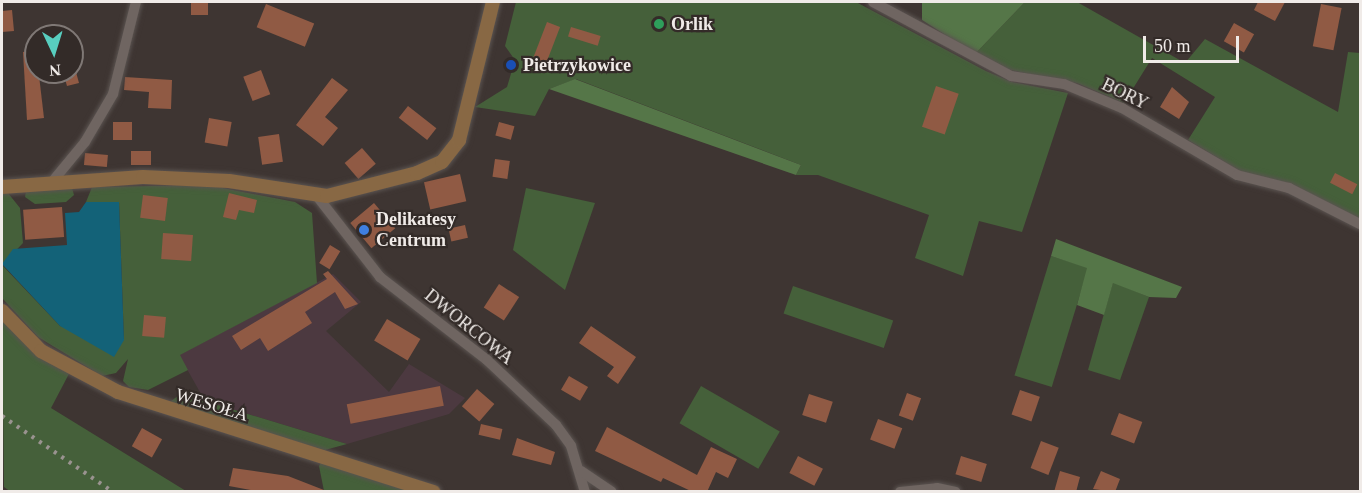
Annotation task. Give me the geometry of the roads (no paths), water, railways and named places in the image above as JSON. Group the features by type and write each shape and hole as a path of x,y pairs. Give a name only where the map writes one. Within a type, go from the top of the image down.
{"street":[{"path":"52,182 85,142 113,94 136,2"},
{"path":"2,187 143,177 229,181 317,196 356,192 417,173 452,152 493,2"},
{"name":"BORY","path":"873,2 1011,76 1064,84 1093,96 1237,175 1289,188 1360,224"},
{"name":"DWORCOWA","path":"317,196 380,277 487,360 556,425 581,471 585,492"},
{"name":"WESOŁA","path":"2,311 42,351 118,392 434,492"},
{"path":"581,471 612,492"},
{"path":"900,492 937,488 956,492"}],"water":[{"path":"86,202 119,202 124,340 114,357 60,326 2,264 13,249 67,245 65,213 79,212"}],"railway":[{"path":"2,416 113,492"}],"place":[{"name":"Orlik","path":"659,24"},
{"name":"Pietrzykowice","path":"511,65"},
{"name":"Delikatesy Centrum","path":"364,230"}]}
